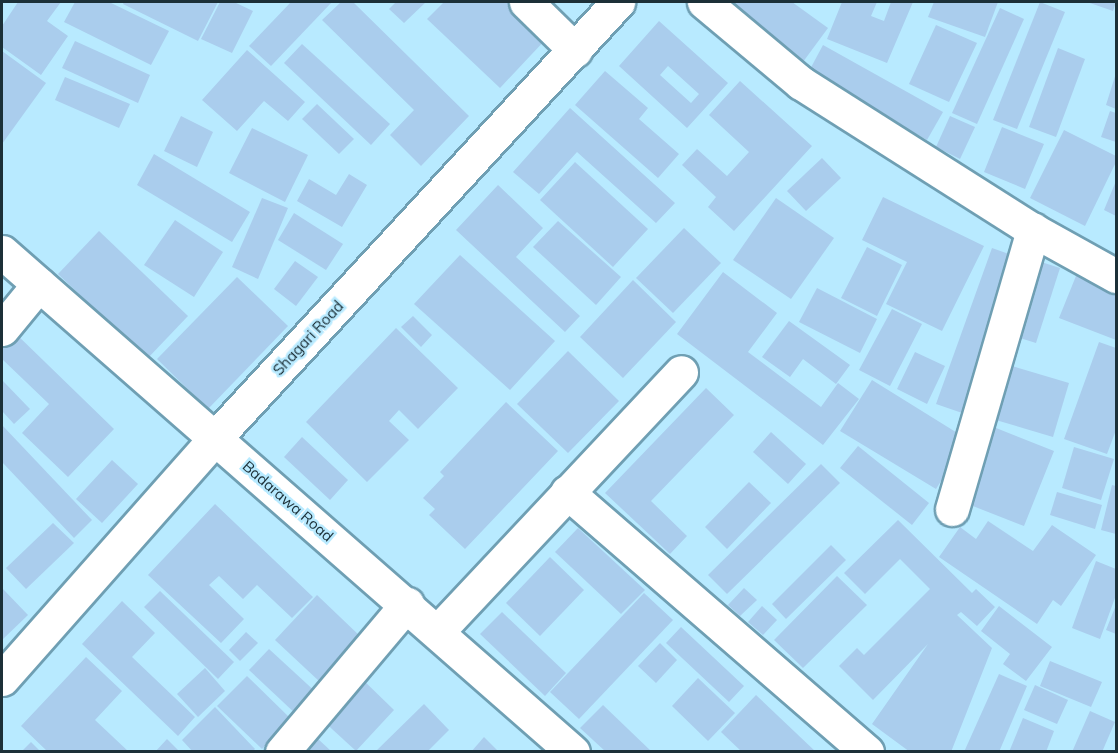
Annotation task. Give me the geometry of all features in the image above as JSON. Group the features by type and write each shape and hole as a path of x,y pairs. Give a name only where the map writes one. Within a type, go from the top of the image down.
{"street":[{"path":"526,2 575,50"},
{"name":"Shagari Road","path":"2,679 215,438 618,2"},
{"path":"704,2 801,83 1033,230 1116,276"},
{"path":"952,509 1033,230"},
{"name":"Badarawa Road","path":"2,252 438,631 573,752"},
{"path":"2,329 39,284"},
{"path":"438,631 681,372"},
{"path":"567,492 867,752"},
{"path":"282,752 407,604"}],"building":[{"path":"18,2 61,2 47,21 68,36 41,75 2,47 2,26"},
{"path":"75,2 109,2 169,31 151,65 64,22"},
{"path":"124,2 218,2 198,41 123,4"},
{"path":"220,2 234,2 253,11 232,53 201,39"},
{"path":"291,2 332,2 271,66 249,46"},
{"path":"341,2 353,2 469,116 421,166 390,135 414,110 322,20"},
{"path":"396,2 426,2 404,23 389,9"},
{"path":"444,2 509,2 547,38 500,88 427,19"},
{"path":"713,2 792,2 828,28 800,66"},
{"path":"842,2 877,2 871,16 884,21 891,2 913,2 887,63 827,39"},
{"path":"934,2 998,2 985,37 928,17"},
{"path":"1040,2 1065,12 1017,129 993,120"},
{"path":"1087,2 1116,2 1113,11"},
{"path":"1000,8 1024,19 977,124 952,113"},
{"path":"659,21 728,83 687,128 619,66","holes":["668,66 699,94 691,103 660,75"]},
{"path":"936,25 977,43 949,102 909,84"},
{"path":"75,41 150,75 138,103 62,68"},
{"path":"302,44 390,124 371,145 284,63"},
{"path":"823,45 943,112 927,140 808,73"},
{"path":"1058,48 1085,59 1056,137 1029,127"},
{"path":"247,50 305,102 288,121 264,101 237,131 202,100"},
{"path":"2,51 46,83 2,144"},
{"path":"605,71 648,108 639,119 679,154 658,178 575,105"},
{"path":"1116,73 1116,109 1106,105"},
{"path":"65,77 130,104 119,128 55,100"},
{"path":"740,81 812,146 734,231 708,207 716,197 682,165 697,149 727,176 749,152 709,115"},
{"path":"317,104 354,139 339,154 302,119"},
{"path":"570,108 675,203 656,223 577,152 539,194 513,172"},
{"path":"1110,111 1116,113 1116,142 1101,137"},
{"path":"181,116 213,132 197,167 164,151"},
{"path":"950,116 975,127 960,159 936,147"},
{"path":"1002,127 1044,144 1025,189 984,172"},
{"path":"252,128 308,155 285,202 229,173"},
{"path":"1064,130 1116,156 1116,162 1085,226 1030,198"},
{"path":"154,154 250,212 232,242 137,185"},
{"path":"822,158 841,178 806,211 787,191"},
{"path":"575,162 648,229 613,267 540,200"},
{"path":"349,174 367,185 342,227 297,201 309,179 336,195"},
{"path":"1116,181 1116,216 1104,210"},
{"path":"498,185 543,228 516,257 580,316 565,332 456,230"},
{"path":"883,197 984,246 942,331 886,304 907,262 862,240"},
{"path":"262,198 288,208 258,279 232,267"},
{"path":"776,198 834,238 791,299 733,260"},
{"path":"294,213 343,244 326,270 278,240"},
{"path":"175,220 223,252 194,297 144,265"},
{"path":"558,221 621,277 596,305 533,247"},
{"path":"684,228 721,263 673,313 636,278"},
{"path":"99,231 188,316 147,359 58,274"},
{"path":"867,247 902,265 877,316 841,298"},
{"path":"992,248 1023,259 968,415 936,404"},
{"path":"460,255 555,341 510,390 414,304"},
{"path":"1035,260 1060,268 1036,343 1010,335"},
{"path":"295,261 318,277 296,306 274,289"},
{"path":"1078,271 1116,286 1116,340 1059,318"},
{"path":"723,272 777,313 748,352 821,407 838,383 859,399 823,445 677,334"},
{"path":"237,277 288,326 208,409 157,359"},
{"path":"633,280 676,322 623,378 580,337"},
{"path":"817,288 877,319 860,353 799,322"},
{"path":"892,309 922,324 890,386 859,370"},
{"path":"413,316 432,335 421,347 401,327"},
{"path":"789,321 850,365 836,384 803,359 790,377 762,357"},
{"path":"396,328 458,388 418,429 399,410 389,421 409,440 367,482 306,422"},
{"path":"12,330 114,429 68,477 22,433 49,404 2,359 2,341"},
{"path":"1099,342 1116,348 1116,430 1107,454 1064,439"},
{"path":"568,351 619,401 568,453 517,404"},
{"path":"915,352 945,366 927,404 897,389"},
{"path":"1005,364 1069,383 1053,437 989,418"},
{"path":"2,380 30,409 14,424 2,411"},
{"path":"872,380 967,439 936,489 840,431"},
{"path":"706,388 734,415 651,501 687,536 670,554 605,493"},
{"path":"506,402 558,451 465,549 429,515 435,509 423,498 444,476 440,472"},
{"path":"2,425 92,520 74,538 2,462"},
{"path":"991,426 1054,451 1024,526 960,501"},
{"path":"771,432 806,464 788,484 753,452"},
{"path":"302,437 348,480 330,500 284,457"},
{"path":"858,446 929,503 912,525 840,468"},
{"path":"1074,447 1114,459 1101,500 1062,488"},
{"path":"112,460 138,484 102,523 76,499"},
{"path":"821,464 840,483 727,594 708,575"},
{"path":"749,482 771,503 727,549 705,527"},
{"path":"1112,485 1116,486 1116,534 1101,530"},
{"path":"1057,492 1102,505 1095,529 1050,515"},
{"path":"215,504 313,597 292,618 257,585 243,599 219,576 209,585 244,619 221,643 148,575"},
{"path":"898,520 972,593 976,589 995,607 977,626 961,612 957,615 992,648 951,752 910,752 872,724 928,644 873,700 839,666 857,648 864,655 930,589 900,559 865,594 844,573"},
{"path":"988,521 1033,551 1052,525 1096,555 1061,606 1053,600 1037,624 939,557 960,527 976,539"},
{"path":"53,523 74,543 26,589 6,568"},
{"path":"578,528 645,590 621,614 555,552"},
{"path":"831,545 846,560 786,619 772,604"},
{"path":"550,557 584,590 540,636 506,603"},
{"path":"1096,561 1116,569 1116,595 1100,639 1072,628"},
{"path":"837,576 867,605 803,668 774,640"},
{"path":"2,588 28,615 2,640"},
{"path":"744,588 757,600 740,616 728,605"},
{"path":"160,591 234,662 218,679 144,607"},
{"path":"644,593 673,620 579,719 550,692"},
{"path":"317,595 362,638 320,682 275,640"},
{"path":"122,601 155,633 132,657 195,717 178,736 82,644"},
{"path":"1116,605 1116,634 1106,630"},
{"path":"762,606 777,620 763,635 748,622"},
{"path":"999,606 1052,647 1026,681 1003,664 1010,654 981,631"},
{"path":"502,612 566,673 545,696 480,634"},
{"path":"681,627 744,686 729,702 666,643"},
{"path":"246,632 258,643 240,661 229,650"},
{"path":"660,643 677,660 656,683 638,666"},
{"path":"269,649 319,695 298,716 249,670"},
{"path":"86,657 122,691 95,720 129,752 48,752 21,726"},
{"path":"1050,661 1102,682 1091,707 1040,686"},
{"path":"205,668 225,691 198,717 177,694"},
{"path":"999,674 1027,686 999,752 964,752"},
{"path":"247,676 291,719 262,749 217,706"},
{"path":"359,676 394,710 356,751 320,718"},
{"path":"698,678 735,713 708,741 672,706"},
{"path":"1035,685 1068,700 1057,724 1024,710"},
{"path":"756,695 816,752 742,752 721,732"},
{"path":"424,704 449,730 427,752 375,752"},
{"path":"603,705 652,752 606,752 580,728"},
{"path":"215,707 255,749 252,752 193,752 182,740"},
{"path":"1090,711 1115,722 1102,752 1072,752"},
{"path":"1023,718 1054,731 1046,752 1009,752"},
{"path":"316,737 332,752 303,752"},
{"path":"484,737 499,752 471,752"},
{"path":"167,739 180,752 155,752"},
{"path":"31,742 41,752 21,752"}]}
